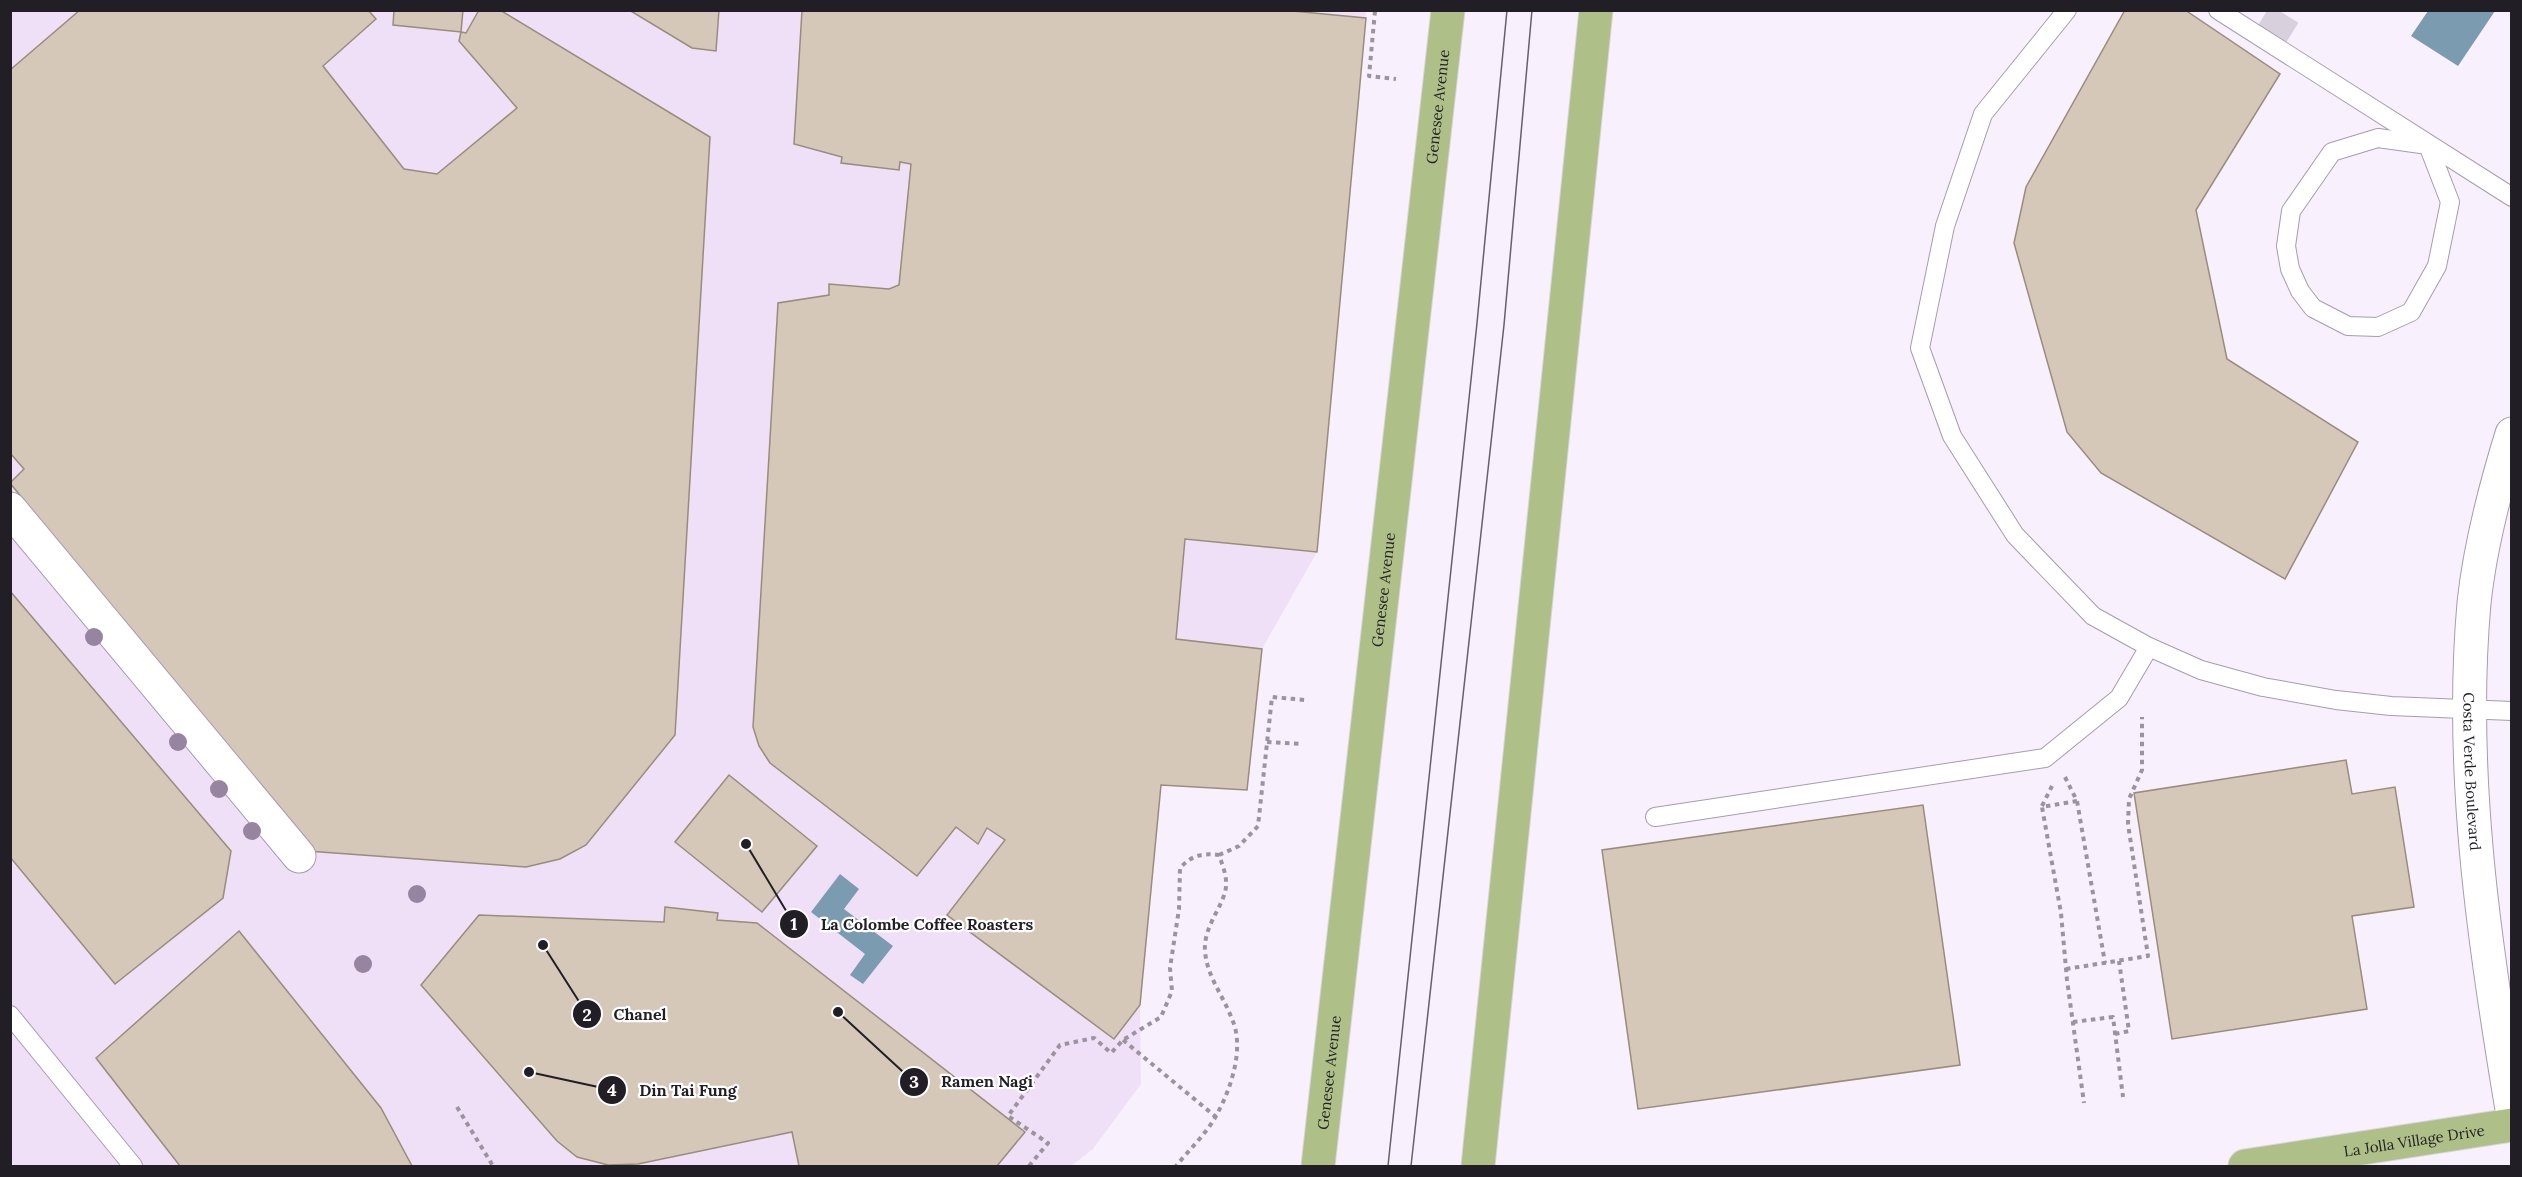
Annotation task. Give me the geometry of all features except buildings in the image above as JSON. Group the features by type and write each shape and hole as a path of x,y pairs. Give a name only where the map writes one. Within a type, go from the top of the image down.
{"main road":[{"name":"Genesee Avenue","path":"1318,1167 1448,10"},
{"path":"1478,1167 1596,10"},
{"name":"La Jolla Village Drive","path":"2244,1167 2511,1125"}],"street":[{"name":"Costa Verde Boulevard","path":"2511,434 2498,480 2475,600 2470,709 2478,865 2511,1109"},
{"path":"10,509 299,856"}],"lane":[{"path":"2067,10 1983,114 1945,226 1920,348 1952,436 2015,535 2093,616 2149,647 2201,670 2263,687 2336,700 2380,705 2511,711"},
{"path":"2218,10 2511,197"},
{"path":"2378,138 2428,145 2450,202 2437,266 2411,312 2378,327 2348,326 2313,308 2290,269 2286,246 2291,211 2332,152 2378,138"},
{"path":"1655,817 2045,758 2119,698 2149,647"},
{"path":"10,1015 133,1167"}],"path":[{"path":"1375,11 1369,76 1396,79"},
{"path":"1029,1167 1048,1143 1008,1116 1060,1045 1094,1038 1111,1053 1123,1040 1161,1017 1172,991 1170,968 1174,928 1179,909 1180,868 1189,857 1206,854 1219,855 1239,846 1258,826 1272,697 1305,700"},
{"path":"2066,969 2148,956 2128,824 2129,799 2142,770 2142,713"},
{"path":"1267,741 1301,744"},
{"path":"2061,767 2077,801 2105,963"},
{"path":"2077,801 2042,807 2061,913 2084,1103"},
{"path":"1176,1167 1216,1117 1235,1067 1237,1043 1234,1021 1213,983 1205,949 1213,916 1227,884 1219,855"},
{"path":"2115,1034 2129,1031 2119,961"},
{"path":"2073,1022 2113,1017 2123,1097"},
{"path":"1123,1040 1216,1117"},
{"path":"457,1107 493,1167"}],"shaded area":[{"path":"10,11 1366,11 1317,552 1262,649 1247,790 1161,785 1140,1005 1141,1084 1093,1149 1071,1166 11,1166"}],"water":[{"path":"2428,11 2495,11 2458,66 2411,36"},
{"path":"840,874 859,889 844,909 893,946 863,984 850,975 865,954 811,912"}],"tunnel":[{"path":"2267,42 2287,10"}],"tram line":[{"path":"1388,1166 1477,323 1507,10"},
{"path":"1411,1166 1504,325 1532,10"}],"place":[{"name":"La Colombe Coffee Roasters","path":"746,844"},
{"name":"Chanel","path":"543,945"},
{"name":"Ramen Nagi","path":"838,1012"},
{"name":"Din Tai Fung","path":"529,1072"}]}
